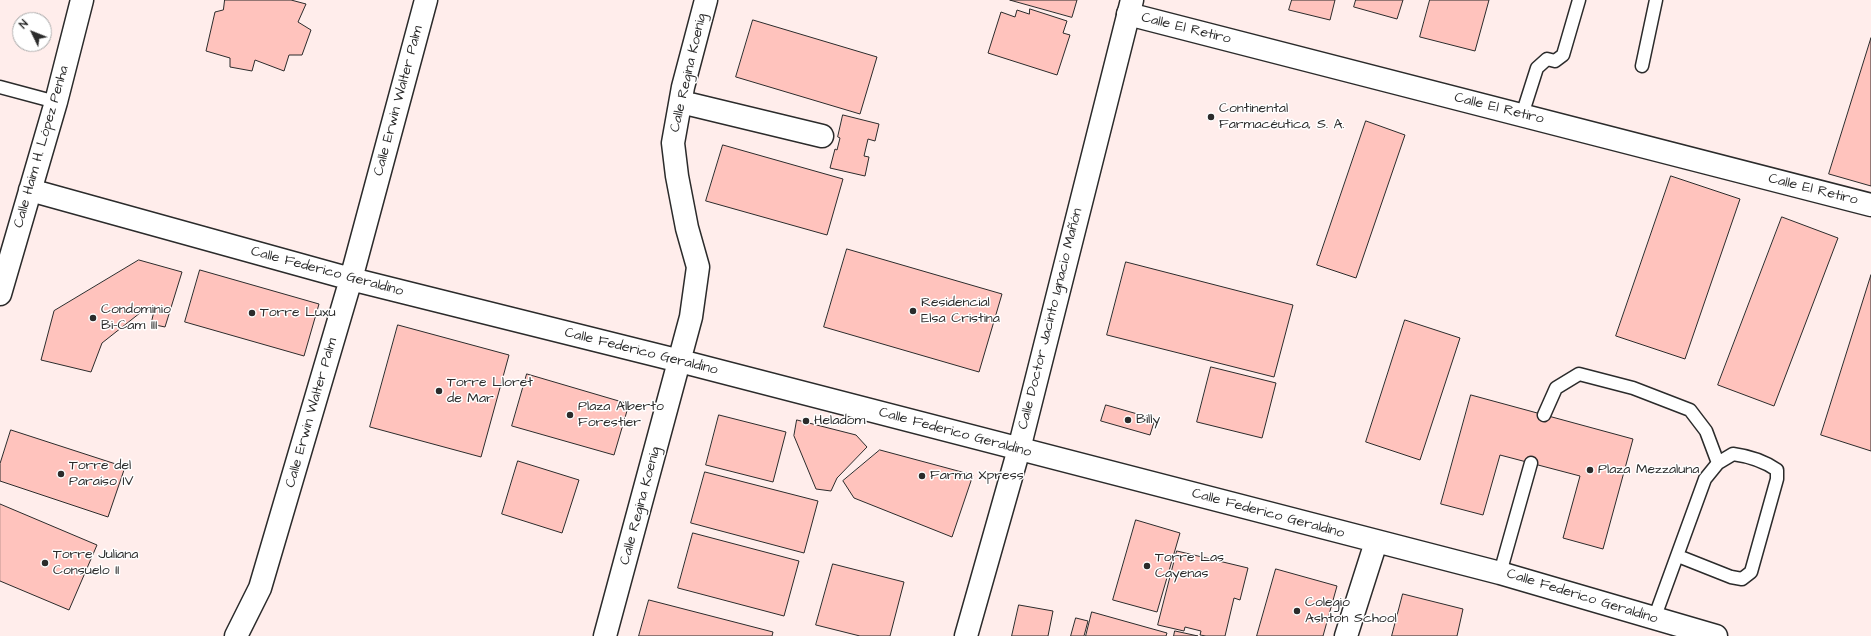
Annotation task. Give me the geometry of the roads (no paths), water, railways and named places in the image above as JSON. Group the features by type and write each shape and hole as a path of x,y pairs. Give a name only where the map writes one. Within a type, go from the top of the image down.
{"street":[{"name":"Calle Haim H. López Penha","path":"0,294 56,102 82,0"},
{"name":"Calle Erwin Walter Palm","path":"236,636 260,588 351,279 426,0"},
{"name":"Calle Regina Koenig","path":"605,636 691,316 698,267 687,228 677,176 673,143 681,102 706,0"},
{"name":"Calle El Retiro","path":"1130,7 1522,115 1871,205"},
{"name":"Calle Doctor Jacinto Ignacio Mañón","path":"966,636 1018,449 1130,7"},
{"path":"681,102 822,136"},
{"name":"Calle Federico Geraldino","path":"30,190 351,279 680,361 1500,573 1654,619 1689,632 1716,636"},
{"path":"1346,636 1376,542"}],"lane":[{"path":"1522,115 1537,68 1547,59 1555,61 1563,55 1579,0"},
{"path":"1642,66 1656,0"},
{"path":"0,87 56,102"},
{"path":"1544,415 1556,388 1579,374 1633,388 1690,410 1706,431 1718,464"},
{"path":"1654,619 1705,479 1718,464 1733,454 1744,455 1768,464 1777,470 1778,478 1751,572 1742,579 1731,577 1678,556"},
{"path":"1500,573 1530,463"}],"place":[{"name":"Continental Farmacéutica, S. A.","path":"1211,117"},
{"name":"Residencial Elsa Cristina","path":"913,311"},
{"name":"Torre Luxu","path":"252,313"},
{"name":"Condominio Bi-Cam III","path":"93,318"},
{"name":"Torre Lloret de Mar","path":"439,391"},
{"name":"Plaza Alberto Forestier","path":"570,415"},
{"name":"Billy","path":"1128,420"},
{"name":"Heladom","path":"806,421"},
{"name":"Plaza Mezzaluna","path":"1590,470"},
{"name":"Torre del Paraíso IV","path":"61,474"},
{"name":"Farma Xpress","path":"922,476"},
{"name":"Torre Juliana Consuelo II","path":"45,563"},
{"name":"Torre Las Cayenas","path":"1147,566"},
{"name":"Colegio Ashton School","path":"1297,611"}]}
